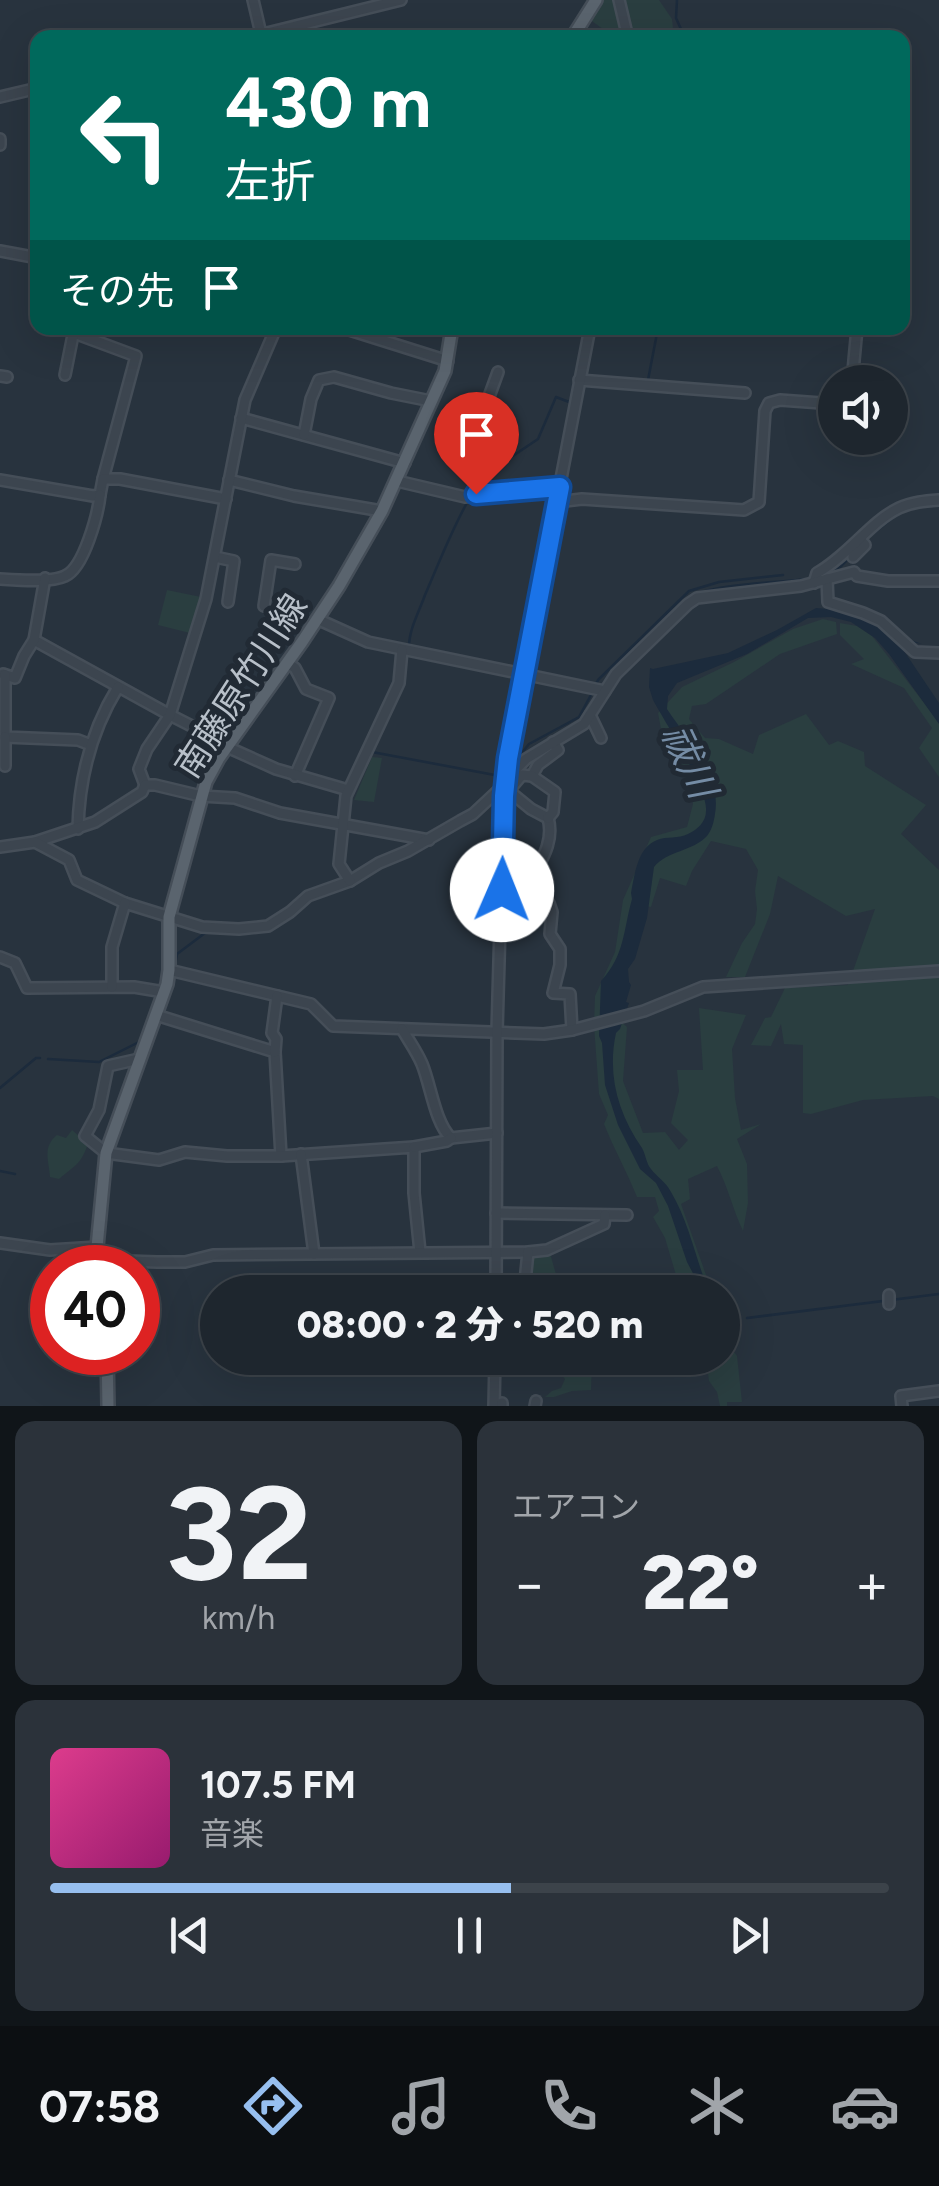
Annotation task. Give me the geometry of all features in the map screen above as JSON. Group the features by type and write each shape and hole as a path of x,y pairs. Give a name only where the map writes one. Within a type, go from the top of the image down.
{"main road":[{"path":"577,30 596,0"},
{"name":"南藤原竹川線","path":"100,1245 106,1153 164,992 169,970 170,917 206,782 339,586 382,510 448,362 451,335"},
{"path":"107,1375 108,1406"}],"street":[{"path":"254,0 261,30"},
{"path":"285,30 401,0"},
{"path":"619,0 626,30"},
{"path":"0,98 30,90"},
{"path":"0,251 30,257"},
{"path":"64,375 73,335"},
{"path":"0,579 45,582 64,577 71,572 98,514 103,479 136,356 86,335"},
{"path":"0,848 78,830 142,792 143,759 170,715 206,599 244,400 273,335"},
{"path":"365,335 448,362"},
{"path":"496,1275 506,785 589,335"},
{"path":"854,365 856,335"},
{"path":"483,413 498,372"},
{"path":"304,435 319,380 334,377 431,402"},
{"path":"579,380 745,392"},
{"path":"557,502 582,498 751,508 758,502 765,411 769,403 818,403"},
{"path":"241,418 405,463"},
{"path":"103,479 226,499"},
{"path":"0,480 100,495"},
{"path":"229,480 294,496 382,510"},
{"path":"397,480 464,497 560,487"},
{"path":"819,578 851,554 884,518 899,508 939,500"},
{"path":"851,554 856,576 871,580 939,581"},
{"path":"215,556 234,561 228,602"},
{"path":"264,606 272,560 294,564"},
{"path":"506,785 523,761 580,727 600,689 697,598 854,572"},
{"path":"819,578 828,602 881,621 915,652 939,653"},
{"path":"5,766 2,674 15,678 36,640 45,582"},
{"path":"317,619 368,642 600,689"},
{"path":"36,640 228,746 295,776 348,790"},
{"path":"350,881 339,864 348,790 388,709 398,682 402,650"},
{"path":"288,663 295,668 306,690 329,698 295,776"},
{"path":"78,830 82,778 91,745 117,688"},
{"path":"590,714 601,738"},
{"path":"5,736 78,740 91,745"},
{"path":"532,776 538,764 558,750 553,742"},
{"path":"35,842 69,860 78,880 124,903 202,927 239,928 268,926 308,896 350,881 380,862 429,840 472,814 522,775 532,776 556,792 553,812 548,818"},
{"path":"145,785 235,798 280,813 429,840"},
{"path":"506,785 531,809 548,818 552,830 542,863 526,893"},
{"path":"502,890 526,893 549,903 550,934 560,948 560,965 552,992 570,994 572,1030"},
{"path":"112,988 112,947 124,903"},
{"path":"0,957 15,963 26,988 134,987 164,992"},
{"path":"169,970 311,1004 333,1026 544,1034 630,1015 703,988 939,971"},
{"path":"276,996 272,1032 276,1039 281,1156"},
{"path":"156,1015 275,1052"},
{"path":"402,1030 420,1059 443,1130 451,1138"},
{"path":"140,1058 108,1066 98,1110 85,1136 106,1153 159,1160 185,1152 281,1156 414,1147 497,1133"},
{"path":"414,1147 420,1252"},
{"path":"301,1154 314,1254"},
{"path":"496,1213 627,1216"},
{"path":"160,1262 186,1262 213,1255 547,1250 604,1224 604,1215"},
{"path":"0,1244 30,1248"},
{"path":"526,1275 528,1252"},
{"path":"496,1375 499,1405"},
{"path":"902,1406 901,1396 939,1390"}],"green space":[{"path":"601,0 659,0 672,19 673,30 602,30 589,19"},
{"path":"167,590 201,597 190,633 158,625"},
{"path":"823,619 836,622 837,634 780,654 706,704 692,706 689,719 705,738 719,739 753,754 759,735 806,714 829,745 838,741 864,752 865,766 926,805 901,834 939,870 939,1099 933,1096 863,1100 803,1113 803,1045 784,1044 781,1024 771,1046 751,1045 785,988 848,985 875,909 846,916 778,876 770,914 745,977 726,977 755,924 758,870 746,849 711,841 686,886 660,878 651,907 634,903 617,973 603,993 606,1008 627,1027 623,1081 643,1133 665,1132 679,1150 688,1140 671,1123 679,1091 677,1070 703,1070 699,1008 746,1015 732,1049 735,1098 741,1130 761,1124 737,1139 747,1164 748,1203 743,1231 717,1166 688,1179 690,1199 681,1204 706,1275 676,1275 665,1238 653,1217 659,1211 655,1197 637,1197 604,1124 608,1115 599,1094 595,996 615,952 623,900 651,837 687,827 693,804 687,780 661,729 658,713 682,687 793,629"},
{"path":"840,623 857,626 872,636 939,722 939,777 919,748 932,728 904,688 851,664 864,659 840,635"},
{"path":"372,757 382,758 374,802 354,800"},
{"path":"72,1130 88,1144 85,1151 59,1179 50,1177 49,1144 57,1135 66,1138"},
{"path":"550,1253 556,1275 529,1275 530,1259"},
{"path":"562,1375 591,1375 591,1390 545,1397 561,1388 565,1379"},
{"path":"708,1375 739,1375 742,1402 720,1406"}],"water":[{"name":"祓川","path":"816,608 862,619 902,645 911,640 922,644 911,642 904,651 939,703 939,724 875,638 851,622 831,617 808,618 747,654 677,683 668,696 667,709 708,771 716,799 715,814 707,836 654,867 647,918 635,959 628,969 629,1003 616,1033 613,1064 617,1093 627,1121 649,1167 667,1185 688,1228 703,1275 694,1275 668,1206 656,1183 640,1169 618,1125 605,1085 599,1036 601,981 615,962 622,942 641,855 657,840 691,832 706,815 705,801 693,772 653,700 650,668 728,653"}],"waterway":[{"path":"677,0 676,18 681,30"},
{"path":"648,380 657,335"},
{"path":"586,386 608,387"},
{"path":"473,491 480,478 538,439 556,397 569,402 572,397"},
{"path":"409,647 412,627 468,501"},
{"path":"866,539 895,516"},
{"path":"826,575 851,556"},
{"path":"596,685 689,591 719,582 783,575"},
{"path":"693,595 734,586 808,579"},
{"path":"627,657 650,635"},
{"path":"507,735 517,678"},
{"path":"512,765 529,744 579,717 592,693"},
{"path":"530,752 557,735"},
{"path":"355,788 372,752 500,776 504,753"},
{"path":"411,854 431,843"},
{"path":"317,898 348,887 385,864"},
{"path":"228,933 258,932 286,920"},
{"path":"175,966 177,954 205,933 220,932"},
{"path":"48,1059 99,1062 139,1042"},
{"path":"0,1088 40,1058"},
{"path":"0,1171 15,1174"},
{"path":"747,1318 939,1294"}],"route":[{"path":"476,494 560,487 508,758 502,890"}]}
